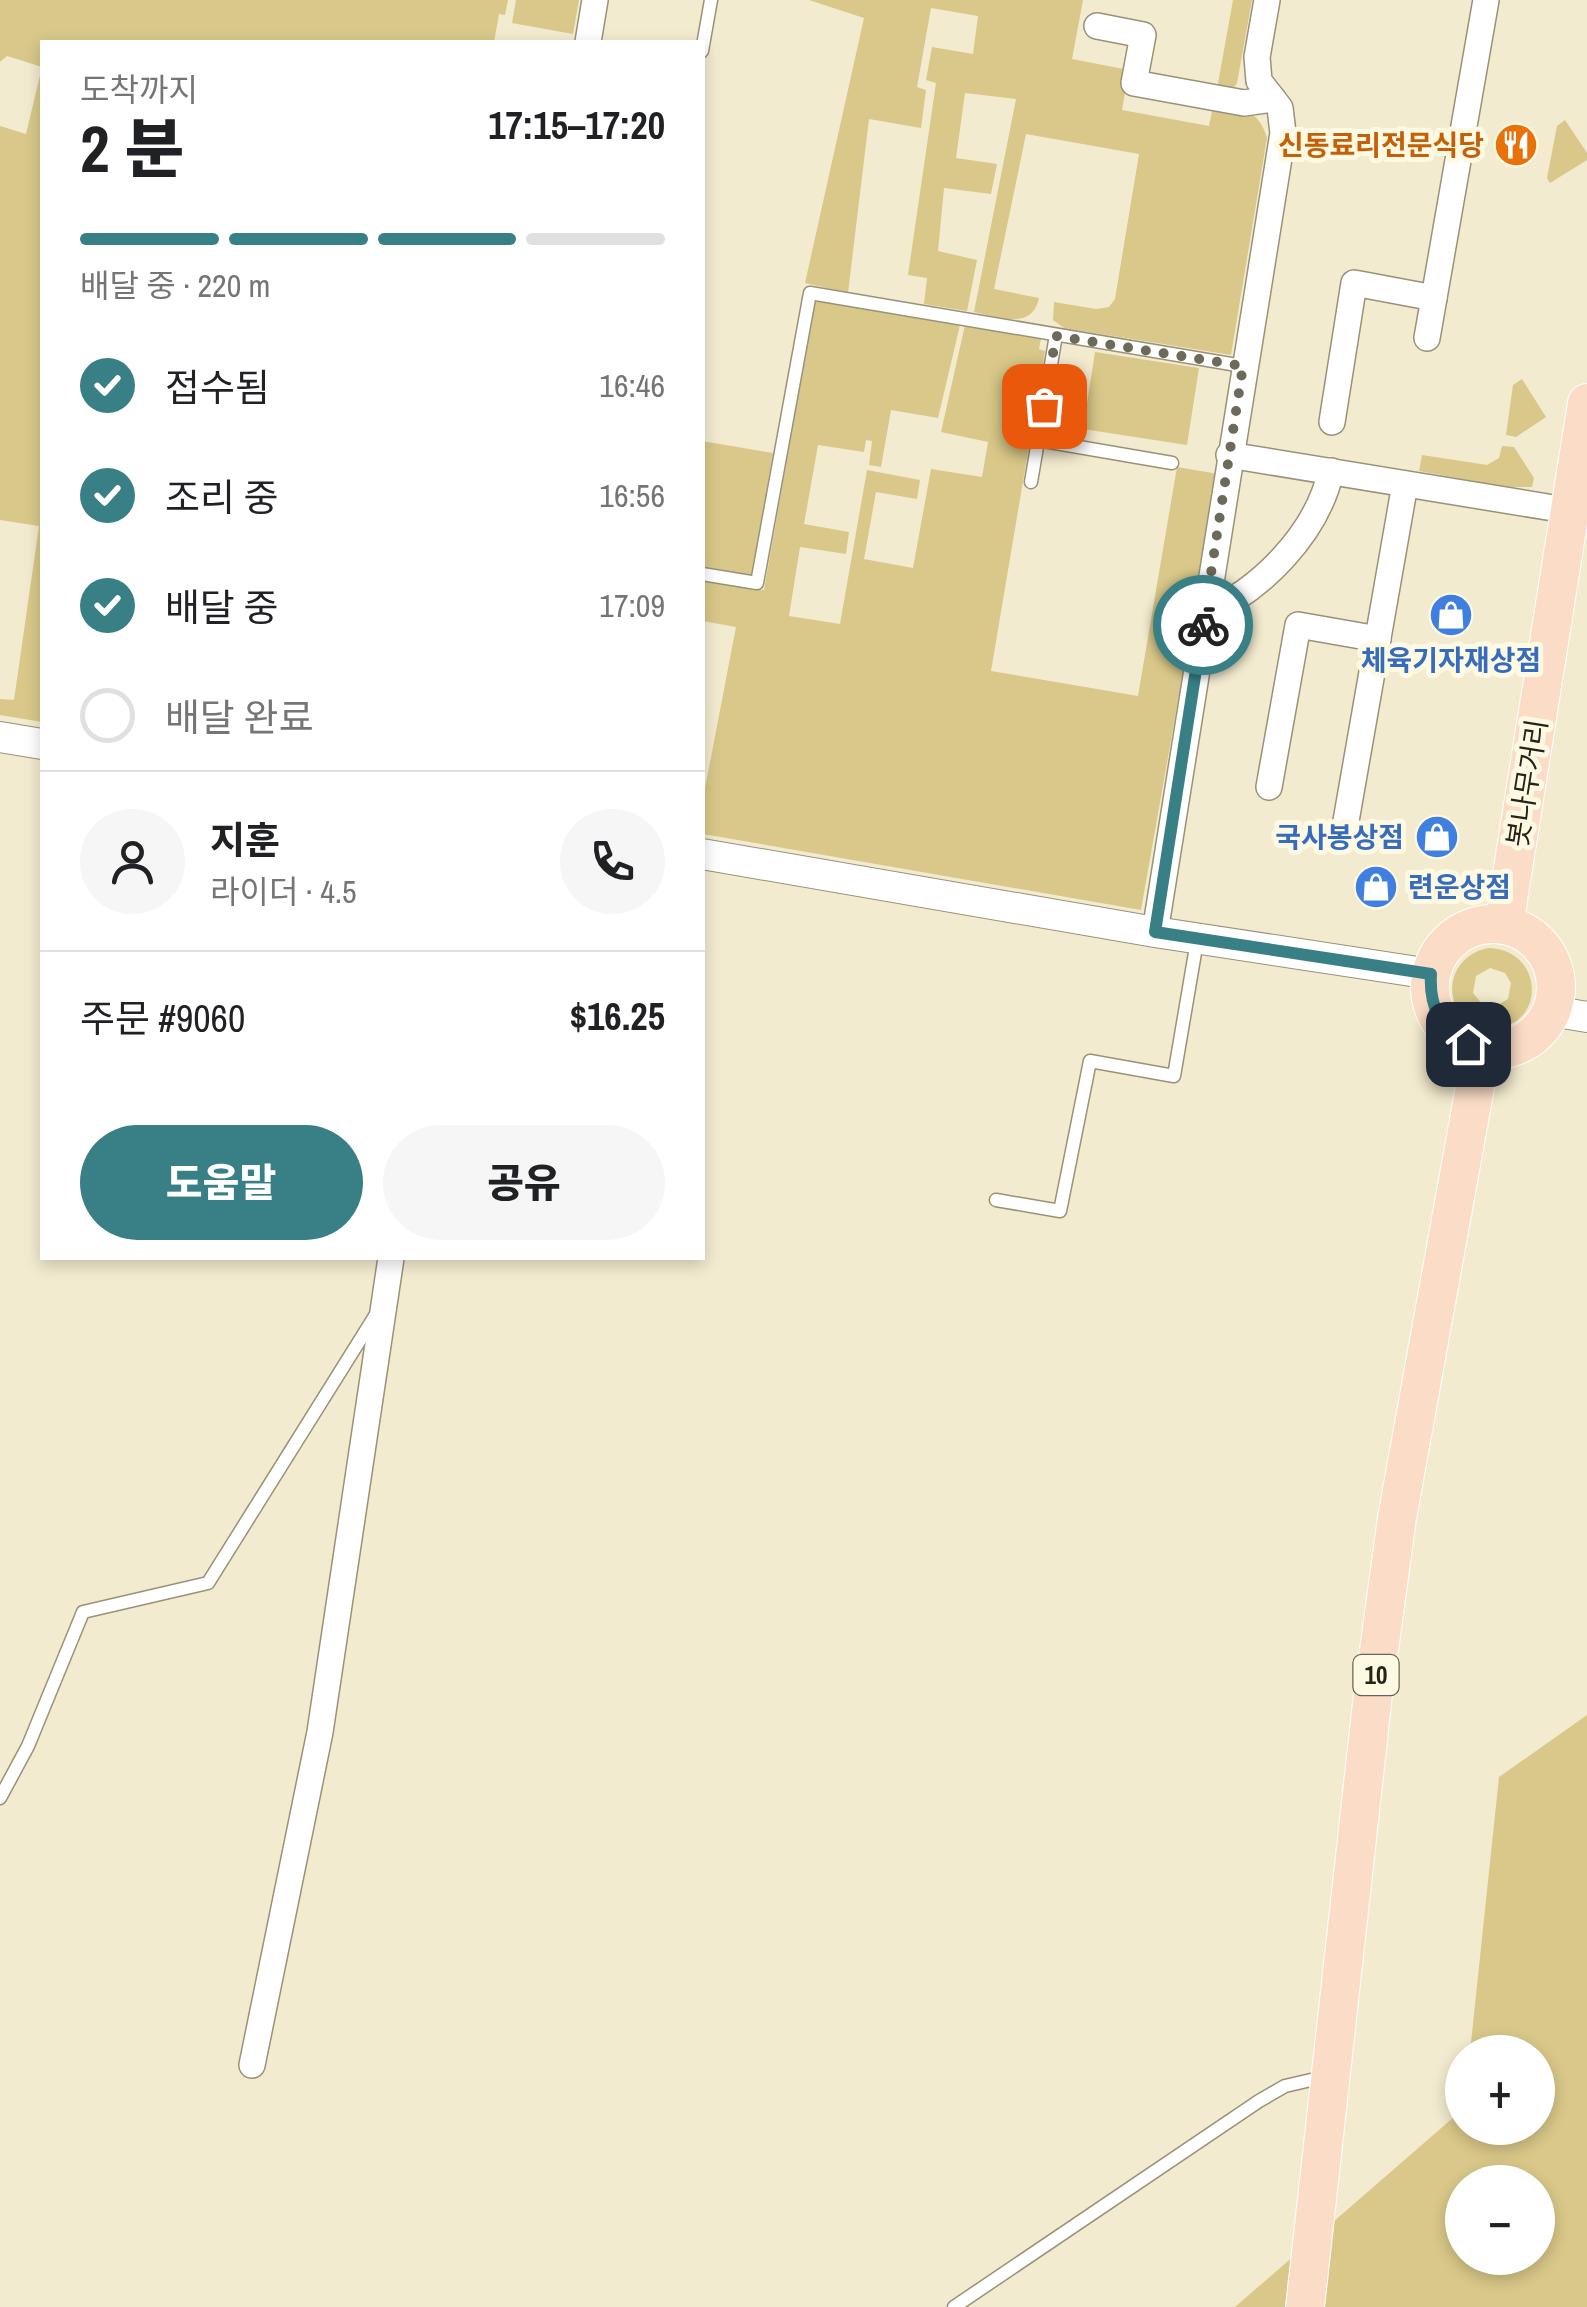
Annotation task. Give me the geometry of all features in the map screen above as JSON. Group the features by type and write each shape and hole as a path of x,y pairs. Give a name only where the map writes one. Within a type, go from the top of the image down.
{"main road":[{"name":"봇나무거리","path":"1504,925 1579,512 1587,403"},
{"path":"1490,924 1504,925 1530,936 1548,956 1569,1014 1524,1042 1482,1048 1456,1038 1446,1028 1432,1003 1431,974 1443,949 1464,931 1490,924"},
{"name":"10","path":"1305,2307 1373,1694 1397,1518 1482,1048"}],"street":[{"path":"588,40 595,0"},
{"path":"1155,932 1283,133 1280,108 1260,80 1257,57 1267,0"},
{"path":"1427,338 1486,0"},
{"path":"1097,26 1144,35 1134,83 1244,103 1272,99"},
{"path":"1332,422 1354,284 1434,298"},
{"path":"1229,454 1579,512"},
{"path":"1204,616 1234,602 1282,558 1317,510 1331,472"},
{"path":"1343,838 1405,484"},
{"path":"1269,787 1298,625 1378,638"},
{"path":"0,737 40,744"},
{"path":"705,855 1155,932 1431,974"},
{"path":"252,2064 320,1732 391,1260"}],"lane":[{"path":"704,40 711,0"},
{"path":"705,575 756,584 810,293 1243,366"},
{"path":"1031,482 1056,336"},
{"path":"1038,440 1172,463"},
{"path":"996,1200 1060,1211 1090,1061 1174,1076 1198,938"},
{"path":"0,1798 28,1746 83,1612 208,1584 386,1298"},
{"path":"954,2307 1259,2101 1285,2086 1332,2076"}],"shaded area":[{"path":"0,0 508,0 505,15 499,14 494,40 40,40 40,66 7,56 0,62"},
{"path":"516,0 579,0 573,34 512,23"},
{"path":"809,0 1083,0 1072,59 1129,70 1122,110 1209,126 1213,106 1254,116 1267,138 1231,355 1064,328 1053,320 1054,302 1096,309 1109,307 1115,299 1139,154 1026,134 994,289 1039,298 1035,308 1022,318 974,312 1016,99 965,93 956,158 997,164 991,194 944,188 938,251 977,260 967,311 924,304 927,278 908,275 936,83 926,80 932,47 973,54 978,16 931,8 917,87 926,90 921,128 869,119 848,293 805,283 864,18"},
{"path":"1233,0 1252,0 1237,83 1233,89 1217,89"},
{"path":"40,75 40,722 0,715 0,699 14,700 39,526 0,520 0,126 26,134"},
{"path":"1565,120 1587,153 1587,160 1550,183 1547,178 1557,126"},
{"path":"815,299 960,325 938,418 891,410 881,467 869,465 872,441 866,440 864,452 818,445 804,524 849,532 846,554 800,547 789,616 840,624 867,470 920,480 917,499 876,492 864,559 913,568 931,469 982,477 988,442 941,432 965,325 1041,339 1039,349 1045,351 991,671 1138,696 1177,467 1218,474 1141,910 705,834 705,788 736,627 705,621 705,580 764,590"},
{"path":"1095,352 1199,368 1187,445 1083,429"},
{"path":"1522,379 1546,417 1516,437 1506,435 1513,385"},
{"path":"705,442 773,453 752,577 705,568"},
{"path":"1502,446 1514,447 1534,478 1532,487 1505,487 1419,471 1422,455 1487,465 1499,458"},
{"path":"1488,948 1506,952 1520,960 1528,972 1532,986 1530,1001 1524,1014 1513,1023 1496,1028 1479,1026 1457,1008 1453,980 1459,966 1471,955","holes":["1490,968 1505,973 1511,983 1508,999 1494,1007 1483,1005 1473,993 1476,976"]},
{"path":"1587,1715 1587,2307 1235,2307 1445,2125 1445,2145 1555,2145 1555,2035 1472,2035 1499,1777"}],"way so far":[{"path":"1044,406 1056,336 1243,366 1203,625"}],"place":[{"name":"신동료리전문식당","path":"1516,145"},
{"name":"체육기자재상점","path":"1451,615"},
{"name":"국사봉상점","path":"1437,837"},
{"name":"련운상점","path":"1376,887"}],"route":[{"path":"1203,625 1155,932 1431,974 1432,1003 1437,1016 1456,1038 1468,1044"}]}
